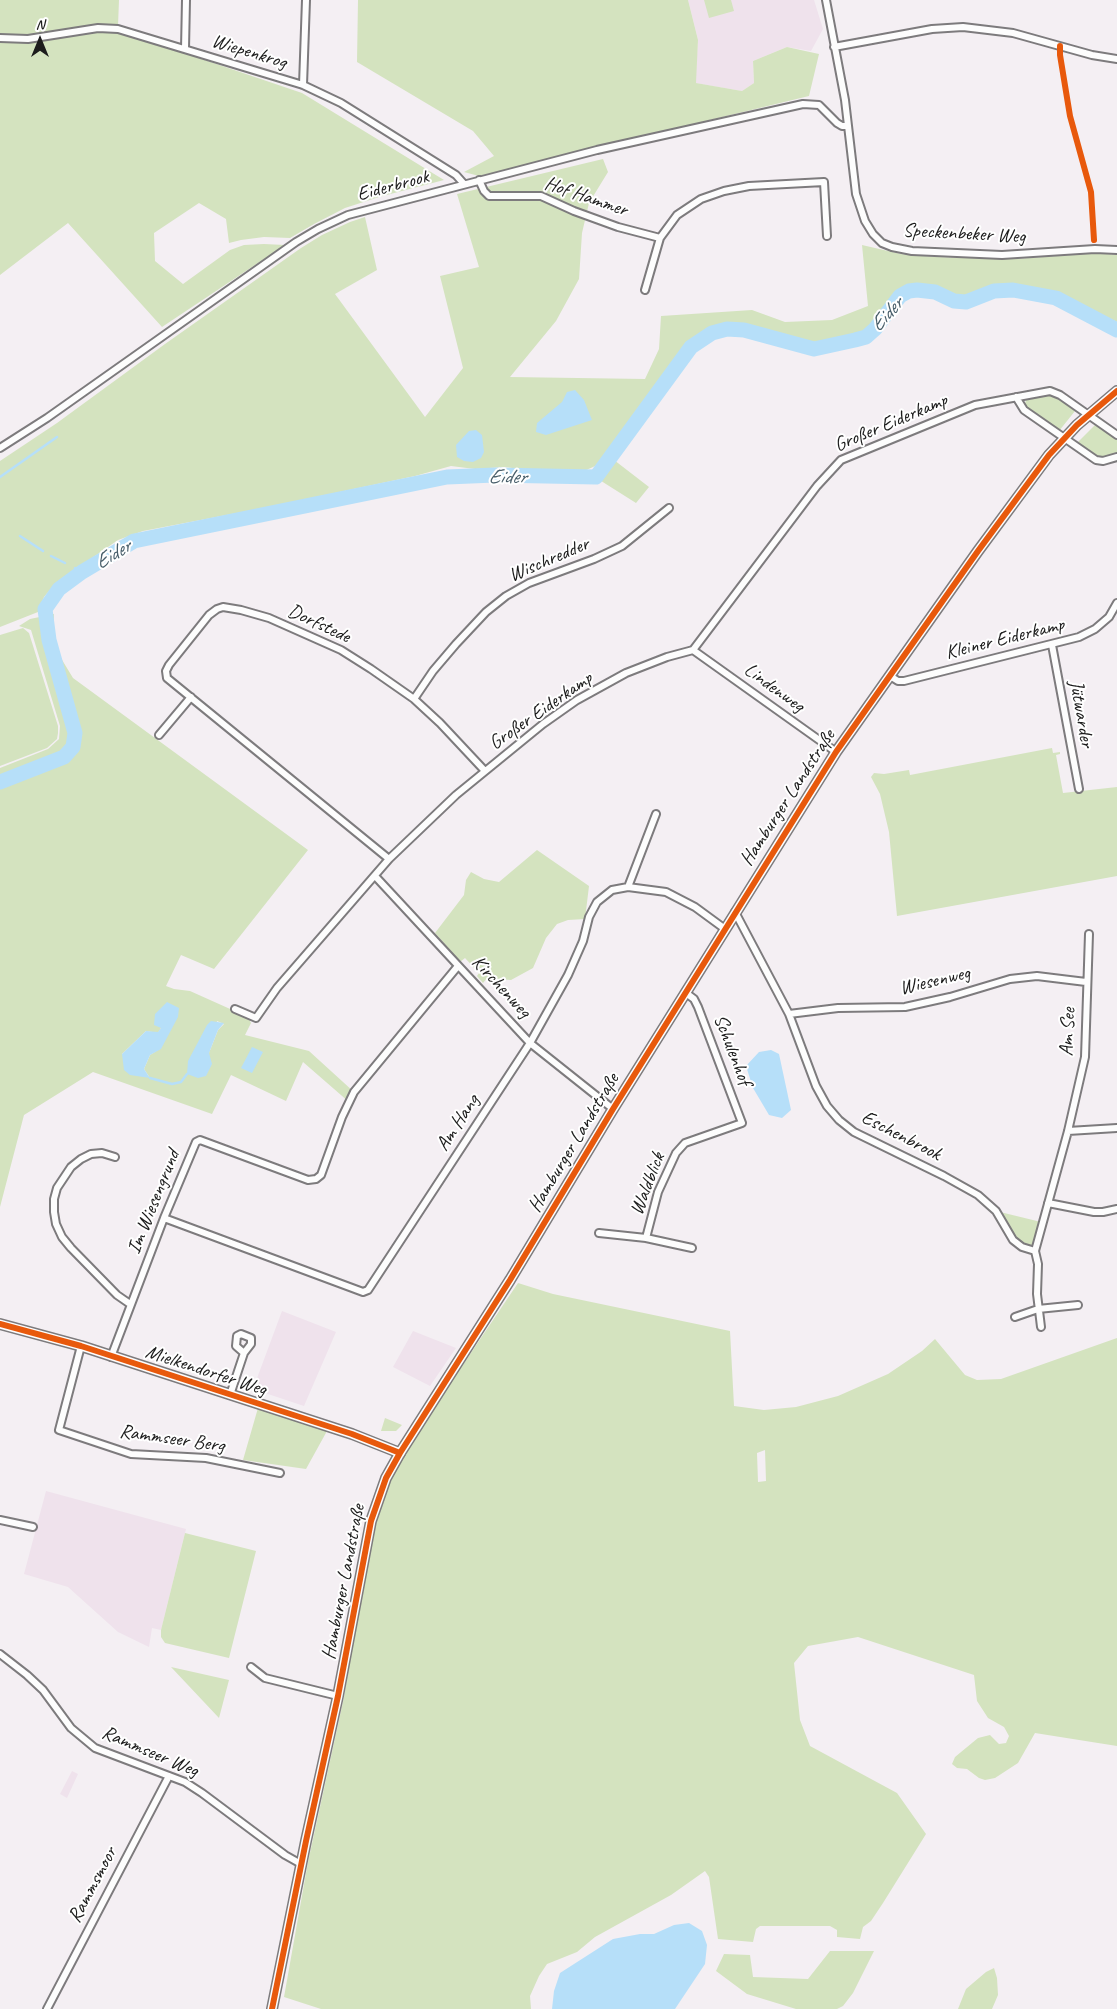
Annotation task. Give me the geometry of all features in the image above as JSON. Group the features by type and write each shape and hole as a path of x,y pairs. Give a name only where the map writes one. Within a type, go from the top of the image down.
{"main road":[{"name":"Hamburger Landstraße","path":"272,2009 301,1864 338,1696 371,1521 386,1478 510,1280 725,928 836,752 978,551 1049,455 1088,415 1117,392"},
{"name":"Mielkendorfer Weg","path":"0,1324 81,1346 230,1396 352,1434 400,1453"}],"street":[{"path":"185,49 186,0"},
{"path":"303,85 306,0"},
{"name":"Speckenbeker Weg","path":"826,0 845,100 856,194 861,210 874,234 882,242 892,247 912,251 1015,255 1095,249 1117,250"},
{"path":"834,47 932,30 963,27 1013,32 1092,55 1117,60"},
{"name":"Wiepenkrog","path":"0,38 28,39 98,28 118,29 303,85 341,103 456,175 464,184"},
{"name":"Eiderbrook","path":"0,448 47,418 296,242 348,215 597,150 804,104 819,105 837,123 842,126 848,126"},
{"name":"Hof Hammer","path":"479,180 484,191 489,196 541,196 618,227 660,238"},
{"path":"645,290 660,238 677,215 702,199 724,191 749,186 824,182 827,236"},
{"name":"Großer Eiderkamp","path":"235,1009 256,1018 277,988 389,859 419,829 485,771 543,724 577,700 626,673 667,657 693,650 817,486 841,460 961,410 975,405 1016,397 1050,392 1056,393 1088,415"},
{"path":"1016,397 1024,410 1096,460 1103,461 1117,457"},
{"path":"1088,415 1117,435"},
{"name":"Wischredder","path":"414,699 456,644 486,612 506,596 530,583 594,559 622,546 669,508"},
{"name":"Kleiner Eiderkamp","path":"890,676 898,681 904,681 1079,637 1095,629 1109,617 1117,603"},
{"name":"Dorfstede","path":"389,859 168,678 166,671 188,640 209,616 217,609 223,607 241,610 269,618 333,647 371,669 414,699 440,723 485,771"},
{"name":"Jütwarder","path":"1052,645 1078,789"},
{"name":"Lindenweg","path":"693,650 836,752"},
{"path":"158,735 191,697"},
{"path":"628,887 656,814"},
{"name":"Kirchenweg","path":"375,876 530,1043 613,1109"},
{"name":"Am Hang","path":"164,1218 363,1292 368,1290 530,1043 568,975 583,941 589,917 597,902 612,890 628,887 666,892 695,907 725,928"},
{"name":"Eschenbrook","path":"735,912 789,1014 816,1086 827,1106 839,1120 854,1132 944,1176 978,1195 996,1211 1013,1240 1022,1247 1035,1251"},
{"name":"Am See","path":"1035,1251 1068,1131 1085,1057 1089,934"},
{"name":"Im Wiesengrund","path":"112,1357 130,1304 196,1142 200,1140 308,1180 316,1179 321,1175 342,1116 354,1092 458,966"},
{"name":"Wiesenweg","path":"789,1014 838,1008 905,1006 950,997 996,982 1020,978 1051,977 1086,982"},
{"name":"Schulenhof","path":"686,993 694,999 698,1007 742,1123"},
{"name":"Waldblick","path":"646,1238 658,1192 676,1153 686,1143 742,1123"},
{"path":"1068,1131 1117,1128"},
{"path":"114,1157 102,1153 91,1154 71,1167 57,1188 54,1199 54,1212 56,1224 62,1237 71,1248 117,1295 130,1304"},
{"path":"1048,1203 1094,1212 1103,1212 1117,1208"},
{"name":"Waldblick","path":"599,1233 646,1238 692,1248"},
{"path":"1035,1251 1038,1264 1038,1309 1041,1327"},
{"path":"1015,1317 1038,1309 1078,1305"},
{"name":"Rammseer Berg","path":"81,1346 59,1430 131,1454 206,1458 280,1473"},
{"path":"230,1396 244,1354"},
{"path":"0,1520 33,1527"},
{"name":"Rammseer Weg","path":"0,1654 27,1674 43,1690 71,1728 95,1748 169,1776 202,1793 301,1864"},
{"path":"250,1667 265,1678 338,1696"},
{"name":"Rammsmoor","path":"47,2009 169,1776"}],"shaded area":[{"path":"688,0 814,0 823,29 811,51 787,47 753,61 754,83 742,91 695,83 698,40"},
{"path":"282,1311 336,1332 304,1406 253,1389"},
{"path":"413,1331 456,1348 430,1386 393,1367"},
{"path":"46,1491 186,1529 161,1630 152,1628 149,1647 118,1632 68,1587 24,1574"},
{"path":"72,1771 78,1774 67,1798 60,1794"}],"green space":[{"path":"0,0 119,0 118,26 103,25 29,36 5,35 0,33"},
{"path":"358,0 688,0 698,40 696,83 742,91 754,83 753,61 787,47 819,54 809,96 479,176 464,172 494,156 473,131 357,62"},
{"path":"704,0 731,0 734,11 709,18"},
{"path":"103,30 115,31 302,93 444,180 345,208 290,238 264,237 229,243 226,219 199,203 154,233 155,261 183,284 230,250 244,245 285,245 162,327 68,223 0,275 0,42 30,42"},
{"path":"603,159 608,172 589,203 582,233 579,279 556,321 510,377 645,379 659,349 661,316 752,310 785,322 832,320 868,306 862,245 901,254 937,257 1015,259 1097,253 1117,255 1117,322 1058,293 997,285 967,297 956,295 936,286 919,284 894,293 868,329 838,340 815,343 748,325 727,324 711,327 687,344 676,356 601,463 584,471 533,471 505,467 475,469 451,466 415,476 269,507 143,531 118,540 56,583 44,597 38,612 0,627 0,461 57,423 301,248 322,235 365,217 377,270 335,294 425,417 463,368 440,276 479,267 457,194"},
{"path":"1046,395 1056,397 1075,411 1059,431 1024,406 1027,398"},
{"path":"1095,425 1117,440 1117,454 1098,457 1077,443"},
{"path":"614,460 649,487 636,503 598,479"},
{"path":"54,614 53,645 73,678 308,850 214,969 181,955 166,986 190,991 248,1017 251,1023 245,1035 309,1051 354,1092 349,1102 303,1062 286,1101 231,1075 212,1114 93,1072 24,1115 0,1207 0,768 48,749 59,739 60,726 31,630 19,626 30,619","holes":["217,1021 224,1024 218,1030 209,1053","161,1028 161,1048 150,1055 144,1069 150,1078 122,1054 146,1031 158,1033"]},
{"path":"23,628 29,633 58,726 57,739 47,748 0,766 0,635"},
{"path":"1052,748 1053,753 1060,752 1060,754 1056,755 1063,793 1117,787 1117,876 897,916 889,832 880,794 871,777 874,773 884,774 909,770 910,775"},
{"path":"537,850 589,886 585,919 568,920 557,924 546,938 533,968 511,980 487,978 483,983 477,976 479,973 465,958 460,962 435,933 464,895 466,880 471,872 484,879 499,882"},
{"path":"996,1211 1041,1222 1035,1251 1013,1240"},
{"path":"518,1283 553,1294 730,1331 734,1406 764,1410 796,1407 838,1396 888,1374 922,1351 935,1339 965,1375 977,1380 1001,1379 1117,1338 1117,1746 1035,1733 1018,1763 995,1778 985,1780 967,1769 957,1768 952,1764 955,1757 978,1738 990,1735 999,1744 1006,1743 1009,1736 1004,1727 988,1718 977,1701 974,1675 858,1637 808,1646 794,1663 800,1720 810,1746 897,1793 926,1834 871,1921 863,1927 860,1939 837,1937 837,1930 830,1926 760,1926 756,1929 753,1942 718,1939 709,1877 705,1871 671,1895 595,1937 577,1952 547,1964 530,1996 531,2009 321,2009 284,1997 308,1862 344,1697 372,1522 380,1498 400,1458","holes":["765,1450 766,1481 758,1482 757,1453"]},
{"path":"258,1408 327,1431 306,1469 243,1460"},
{"path":"385,1418 402,1425 396,1431 381,1431"},
{"path":"185,1533 256,1551 229,1658 165,1643 161,1637 161,1630"},
{"path":"171,1667 229,1680 219,1718"},
{"path":"830,1951 874,1951 853,1993 843,2006 837,2009 796,2009 747,1994 716,1971 724,1954 750,1955 753,1977 808,1979"},
{"path":"994,1968 997,1978 998,1995 992,2009 958,2009 966,1989 986,1972"}],"water":[{"path":"575,390 584,400 592,420 546,435 536,432 537,423 562,402 567,392"},
{"path":"476,430 482,435 484,452 481,458 473,462 464,461 457,457 456,445 469,431"},
{"path":"167,1002 179,1008 178,1017 161,1049 150,1055 144,1069 150,1078 130,1075 124,1070 122,1054 146,1031 158,1032 161,1028 154,1025 155,1014"},
{"path":"211,1021 224,1023 218,1030 209,1053 212,1064 206,1076 198,1078 187,1074 188,1061"},
{"path":"252,1047 263,1052 252,1073 241,1068"},
{"path":"771,1050 779,1054 791,1110 782,1118 769,1115 753,1088 746,1066 759,1052"},
{"path":"689,1923 702,1931 707,1945 705,1964 675,2009 552,2009 554,1991 560,1973 613,1939 640,1934 654,1934 674,1925"}],"waterway":[{"name":"Eider","path":"0,782 64,757 73,747 75,733 49,640 45,609 59,589 82,572 134,541 447,477 495,475 596,477 691,347 712,333 727,329 744,330 814,349 866,337 875,329 900,296 909,291 935,292 954,301 966,302 994,291 1013,290 1056,298 1117,330"},
{"path":"0,477 57,437"},
{"path":"20,536 43,551"},
{"path":"51,556 65,563"},
{"name":"Eider","path":"75,568 82,572"},
{"path":"150,1078 172,1084 181,1082 187,1074"}],"cycle path":[{"path":"1060,46 1070,116 1091,192 1094,240"},
{"path":"272,2009 338,1696 371,1521 386,1478 836,752 978,551 1049,455 1077,425 1117,391"},
{"path":"0,1324 81,1346 352,1434 400,1453"}]}
